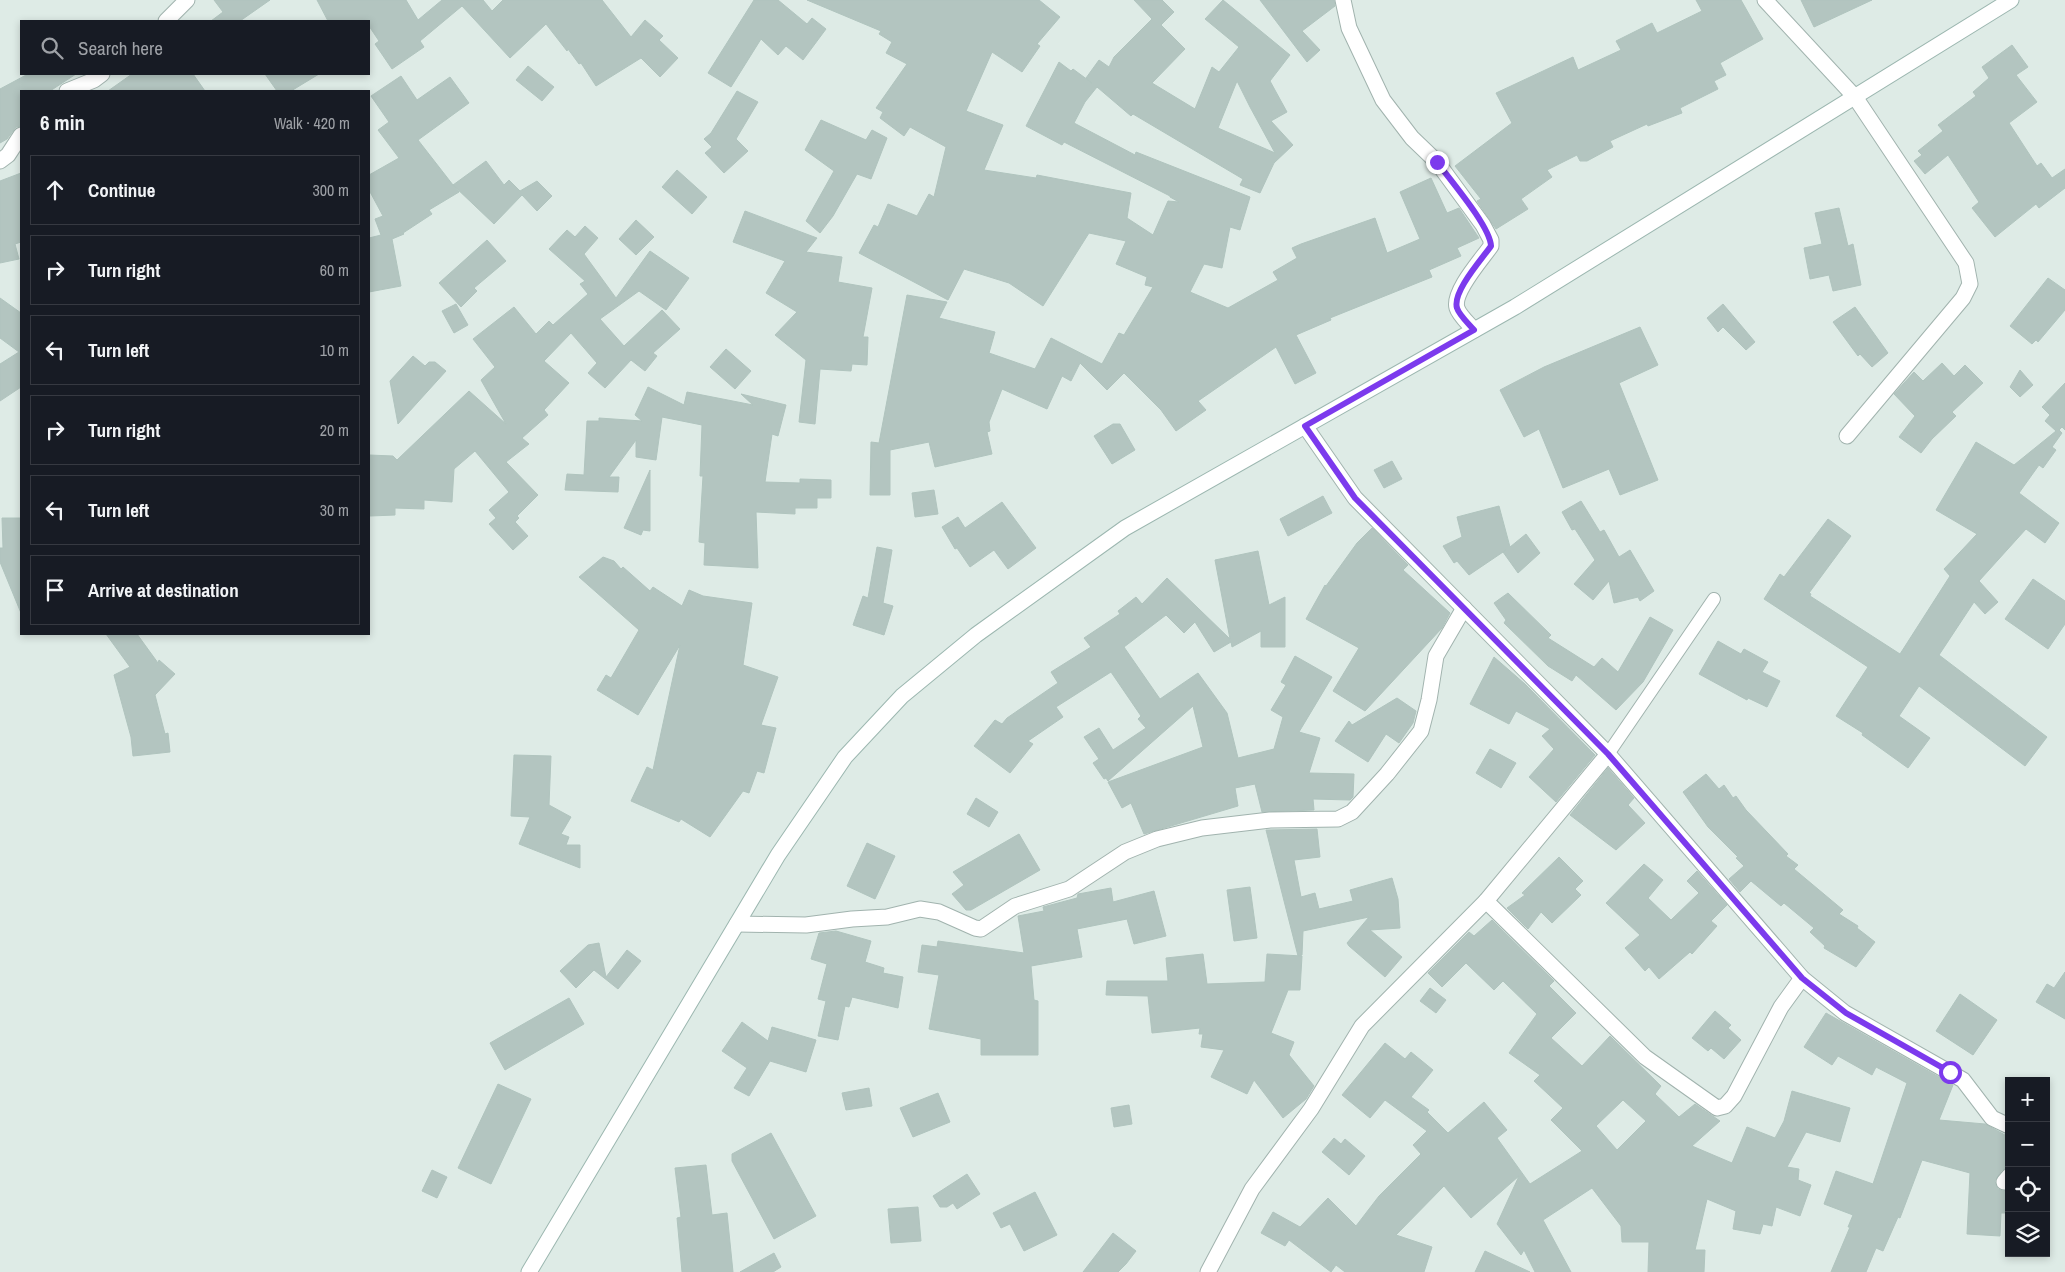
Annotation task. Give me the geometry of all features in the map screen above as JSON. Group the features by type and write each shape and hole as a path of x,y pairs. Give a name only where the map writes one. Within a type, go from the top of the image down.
{"street":[{"path":"167,20 187,0"},
{"path":"1343,0 1350,28 1383,100 1412,138 1437,162 1483,225 1491,240 1491,246 1460,289 1456,299 1457,309 1474,330"},
{"path":"1765,0 1855,97 1966,263 1970,284 1963,298 1847,436"},
{"path":"529,1272 778,855 844,757 902,696 976,635 1125,528 1524,301 2011,0"},
{"path":"69,90 94,80 101,75"},
{"path":"0,161 8,155 20,136"},
{"path":"1305,426 1355,498 1608,754 1802,978 1846,1013 1963,1080 1992,1118 2005,1124"},
{"path":"736,924 806,925 852,918 887,917 920,909 939,912 981,929 1015,906 1069,889 1125,852 1157,839 1202,828 1270,820 1338,819 1352,812 1387,774 1421,730 1429,700 1436,656 1464,608"},
{"path":"1208,1272 1252,1188 1311,1109 1362,1026 1486,901 1608,754"},
{"path":"1486,901 1645,1057 1717,1108 1725,1106 1734,1096 1781,1007 1802,978"}],"lane":[{"path":"1608,754 1714,600"}],"building":[{"path":"214,0 270,0 241,20 212,20 223,12"},
{"path":"317,0 406,0 418,20 442,0 483,0 492,11 503,0 602,0 631,37 645,20 663,36 659,40 678,58 660,77 641,58 596,86 581,63 579,64 568,49 567,51 546,24 510,58 462,6 420,41 424,47 392,69 375,44 379,41 370,28 370,20 327,20"},
{"path":"754,0 778,0 807,24 812,18 826,29 803,60 786,46 778,55 761,39 731,87 708,73"},
{"path":"807,0 1039,0 1060,17 1037,44 1040,46 1022,72 992,52 966,111 1003,125 984,170 1036,178 1037,175 1131,193 1127,218 1153,235 1168,201 1179,202 1064,142 1062,145 1026,126 1059,62 1071,71 1073,69 1092,83 1086,78 1099,60 1109,67 1114,57 1152,19 1134,0 1162,0 1174,12 1161,25 1185,49 1152,83 1195,109 1212,67 1219,72 1239,47 1205,19 1223,0 1290,55 1270,81 1287,112 1271,121 1293,145 1274,163 1260,193 1240,185 1243,179 1133,114 1131,116 1097,87 1085,102 1074,123 1135,155 1136,152 1250,197 1240,230 1230,227 1222,268 1204,264 1190,292 1228,308 1278,280 1273,272 1297,258 1292,248 1301,244 1375,218 1387,253 1420,239 1400,192 1431,178 1447,213 1459,208 1479,238 1457,248 1461,256 1429,270 1432,277 1330,318 1331,320 1296,335 1316,373 1295,384 1276,347 1198,401 1206,410 1176,431 1161,410 1124,373 1107,390 1080,363 1071,381 1062,376 1047,409 1002,389 989,422 990,431 987,432 992,454 935,467 929,442 890,450 890,495 870,495 871,442 879,443 907,295 947,302 939,318 995,332 989,353 1035,369 1051,338 1102,364 1119,333 1124,335 1153,287 1145,285 1147,277 1116,264 1126,241 1089,233 1043,306 1009,283 964,269 948,300 859,253 874,225 878,227 888,204 917,216 929,194 934,197 946,147 910,127 904,136 880,118 883,112 876,108 907,64 886,53 892,42 879,34 881,31","holes":["1237,81 1275,153 1218,128"]},
{"path":"1260,0 1334,0 1335,6 1302,31 1320,50 1307,62"},
{"path":"1696,0 1741,0 1763,39 1720,63 1726,75 1714,81 1718,89 1680,108 1682,113 1648,126 1647,124 1610,141 1613,147 1587,161 1580,161 1577,155 1547,170 1552,177 1521,199 1528,209 1496,229 1477,201 1481,199 1455,166 1512,123 1496,93 1573,57 1578,70 1621,50 1616,41 1652,23 1657,33 1702,11"},
{"path":"1801,0 1872,0 1814,27"},
{"path":"2012,45 2028,67 2016,75 2037,102 2009,123 2037,166 2041,163 2052,178 2065,169 2065,188 2039,208 2036,204 1995,237 1972,208 1979,202 1948,155 1925,174 1914,161 1922,155 1918,151 1943,131 1938,125 1976,96 1973,92 1989,78 1982,67"},
{"path":"528,66 554,87 542,101 516,80"},
{"path":"26,75 74,75 52,90 20,90 20,126 16,127 7,139 0,143 0,89"},
{"path":"131,75 194,75 204,90 109,90"},
{"path":"266,75 317,75 293,90 276,90"},
{"path":"401,76 417,100 450,77 469,103 418,140 459,192 429,210 432,214 404,234 392,239 401,286 370,292 370,238 381,235 375,219 383,216 370,192 370,174 399,158 378,130 389,122 371,96"},
{"path":"737,91 758,102 736,139 748,151 724,173 705,153 712,147 704,139 711,133"},
{"path":"821,120 866,140 872,130 887,138 871,179 857,174 833,216 820,233 806,221 834,171 805,150"},
{"path":"486,161 504,185 509,180 520,191 537,181 552,196 537,211 522,195 494,224 453,185"},
{"path":"677,170 707,197 692,214 662,187"},
{"path":"20,173 20,242 15,244 19,259 0,263 0,181"},
{"path":"1839,208 1848,246 1853,244 1861,285 1833,291 1829,275 1810,279 1804,248 1822,244 1815,213"},
{"path":"745,211 817,238 806,252 842,257 838,282 872,288 863,337 868,337 867,365 852,364 851,371 820,369 815,424 799,422 806,360 775,335 797,312 766,293 785,261 733,242"},
{"path":"636,220 654,237 636,255 619,239"},
{"path":"585,226 598,238 584,254 616,298 650,251 689,278 666,310 639,291 600,319 624,346 662,310 680,329 653,353 657,356 645,371 631,360 605,388 588,373 597,363 571,333 544,361 569,383 544,410 548,415 522,438 529,444 506,462 538,495 517,516 519,518 515,522 528,536 513,550 489,524 496,518 489,510 509,492 475,451 454,469 452,502 424,500 424,509 395,508 395,515 370,516 370,455 393,456 397,460 469,391 506,424 481,380 495,367 473,339 514,307 536,334 549,321 553,325 588,294 580,284 585,281 549,249 567,230 575,237"},
{"path":"487,240 506,261 474,288 477,291 461,307 439,283"},
{"path":"2048,278 2065,290 2065,310 2038,342 2036,340 2032,344 2010,326"},
{"path":"0,298 20,312 20,388 0,401 0,364 19,352 0,338"},
{"path":"456,304 468,325 454,333 442,311"},
{"path":"1723,304 1755,342 1746,350 1723,327 1718,332 1707,318"},
{"path":"1855,307 1888,353 1872,367 1860,354 1858,356 1833,322"},
{"path":"1640,327 1658,365 1619,383 1658,480 1620,495 1609,469 1563,488 1539,429 1524,437 1500,390 1544,367"},
{"path":"726,349 751,371 735,389 710,367"},
{"path":"413,356 425,366 429,362 435,362 446,371 398,424 390,381"},
{"path":"1942,363 1954,376 1965,365 1983,383 1952,412 1956,416 1932,439 1921,453 1899,437 1915,416 1894,394 1914,372 1923,381"},
{"path":"2020,370 2033,385 2020,397 2010,387"},
{"path":"2065,383 2065,430 2062,427 2059,430 2062,433 2052,447 2056,450 2043,468 2039,465 2019,493 2059,523 2045,543 2026,529 1979,581 1998,602 1985,614 1974,602 1939,655 2047,737 2025,766 1919,686 1899,716 1930,738 1908,768 1862,735 1863,733 1836,716 1868,667 1764,599 1780,574 1784,577 1828,519 1851,536 1809,593 1811,594 1810,596 1900,654 1950,576 1944,569 1977,534 1936,510 1976,442 2014,465 2056,431 2045,421 2050,415 2042,407"},
{"path":"648,387 684,405 687,392 753,405 741,394 786,405 778,436 772,434 765,482 800,483 800,479 831,480 831,498 817,498 817,508 795,508 795,514 756,512 758,568 704,565 705,543 699,542 703,476 700,476 702,425 662,417 656,460 636,457 636,440 609,477 619,477 618,492 565,490 567,474 584,475 587,421 599,421 599,418 642,421 635,415"},
{"path":"1113,424 1120,424 1135,450 1112,464 1094,436"},
{"path":"1392,461 1402,479 1384,488 1374,470"},
{"path":"650,470 650,531 643,530 641,535 624,528"},
{"path":"934,490 938,514 915,517 912,493"},
{"path":"1323,496 1332,513 1288,536 1280,519"},
{"path":"1581,501 1600,532 1604,530 1619,557 1630,550 1654,591 1640,601 1638,597 1614,603 1609,581 1593,600 1574,584 1595,560 1575,529 1572,530 1562,512"},
{"path":"1002,502 1036,548 1008,569 994,550 970,567 957,548 955,549 942,527 958,517 965,528"},
{"path":"1499,506 1510,547 1526,534 1540,553 1518,573 1503,552 1469,575 1457,561 1454,563 1443,546 1462,537 1457,517"},
{"path":"2,518 20,518 20,611 0,562 0,548 3,548"},
{"path":"1372,528 1408,565 1403,570 1450,613 1442,628 1365,711 1333,691 1359,648 1306,619 1325,585 1357,543"},
{"path":"877,547 892,550 883,603 893,606 884,635 853,625 863,596 868,598"},
{"path":"1258,551 1269,605 1285,597 1285,647 1261,647 1261,631 1232,647 1231,642 1214,652 1195,622 1184,633 1166,615 1124,647 1160,699 1198,673 1227,713 1238,758 1274,749 1283,717 1271,710 1286,685 1281,682 1295,656 1332,677 1299,732 1320,738 1309,773 1354,774 1353,797 1350,800 1313,799 1314,810 1262,812 1255,784 1235,788 1238,806 1144,834 1131,803 1122,808 1108,782 1203,747 1193,706 1108,781 1106,778 1104,779 1093,763 1099,759 1084,737 1099,728 1113,750 1146,728 1138,719 1141,716 1111,672 1056,707 1063,717 1028,741 1033,744 1010,773 974,746 995,720 1002,724 1007,718 1058,683 1051,672 1091,647 1084,638 1120,614 1118,611 1136,597 1142,604 1167,578 1230,639 1215,560"},
{"path":"603,557 614,561 621,569 623,567 650,591 653,587 682,606 689,590 703,596 752,603 743,665 778,677 761,725 776,728 764,773 757,771 749,793 743,791 710,837 681,819 679,822 631,801 647,767 653,770 680,645 638,715 597,690 606,675 611,678 639,630 579,577"},
{"path":"2033,579 2065,601 2065,624 2048,649 2005,619"},
{"path":"1508,593 1551,635 1548,638 1594,667 1602,658 1618,672 1650,617 1673,630 1643,682 1616,710 1576,675 1572,681 1548,666 1504,623 1506,620 1494,603"},
{"path":"107,635 138,635 158,663 159,660 175,674 155,695 165,734 168,733 170,752 133,756 131,737 114,675 130,667"},
{"path":"1718,641 1741,654 1744,649 1768,662 1762,672 1780,681 1767,707 1748,698 1747,700 1699,674"},
{"path":"1494,657 1525,684 1595,755 1556,802 1529,777 1554,749 1542,736 1550,729 1516,711 1509,724 1470,704"},
{"path":"1397,698 1416,711 1413,723 1399,743 1386,734 1368,762 1335,741 1349,721 1352,725"},
{"path":"1490,749 1516,763 1501,788 1476,773"},
{"path":"514,755 551,756 549,805 571,817 561,834 569,837 566,845 580,845 580,868 519,844 530,817 511,816"},
{"path":"1608,768 1634,798 1628,805 1645,823 1616,850 1570,815"},
{"path":"1706,774 1719,789 1724,785 1733,798 1736,796 1746,810 1788,854 1786,856 1798,865 1794,869 1843,910 1839,914 1858,926 1857,928 1875,942 1856,967 1824,948 1825,946 1810,932 1814,928 1784,903 1781,906 1751,881 1740,892 1729,879 1744,866 1736,858 1738,857 1708,827 1683,792"},
{"path":"976,798 998,812 989,827 967,814"},
{"path":"1317,829 1320,857 1294,860 1301,897 1315,893 1319,909 1353,901 1350,890 1392,878 1398,899 1400,928 1370,930 1402,957 1385,977 1347,943 1369,917 1303,931 1302,955 1298,956 1266,830"},
{"path":"1019,834 1040,870 971,910 966,910 952,894 964,885 953,872"},
{"path":"867,843 895,856 875,899 847,886"},
{"path":"1559,857 1583,881 1575,889 1581,895 1552,923 1541,912 1528,929 1507,908 1525,895 1522,893"},
{"path":"1644,864 1663,880 1648,898 1671,920 1699,893 1687,881 1697,871 1727,905 1711,921 1717,926 1692,954 1690,952 1659,979 1649,967 1645,971 1625,948 1640,935 1606,903"},
{"path":"1250,887 1257,938 1234,941 1227,890"},
{"path":"1111,888 1113,902 1154,891 1166,936 1134,944 1127,919 1077,929 1082,957 1031,966 1034,1000 1038,1001 1038,1055 981,1055 981,1039 929,1029 939,975 918,972 922,945 937,947 938,941 1024,953 1018,916 1044,911 1043,907 1077,898 1078,894"},
{"path":"1492,920 1554,981 1549,986 1576,1013 1551,1038 1582,1066 1610,1036 1661,1086 1655,1094 1679,1117 1695,1104 1720,1121 1692,1146 1732,1163 1747,1127 1775,1138 1784,1121 1792,1091 1850,1108 1840,1142 1806,1132 1787,1167 1799,1169 1798,1180 1811,1185 1800,1216 1776,1207 1772,1226 1763,1224 1760,1234 1733,1229 1736,1211 1707,1199 1695,1250 1705,1250 1704,1272 1648,1272 1649,1242 1622,1242 1621,1226 1592,1188 1543,1220 1571,1272 1535,1272 1524,1250 1521,1255 1497,1224 1519,1176 1471,1218 1444,1186 1396,1235 1432,1247 1424,1272 1345,1272 1336,1265 1331,1272 1289,1240 1285,1246 1261,1233 1273,1212 1300,1227 1328,1198 1356,1226 1379,1196 1421,1154 1413,1145 1427,1131 1385,1100 1370,1118 1342,1095 1385,1043 1405,1059 1411,1052 1433,1070 1411,1097 1429,1110 1427,1112 1448,1133 1484,1102 1507,1130 1497,1138 1530,1184 1582,1151 1551,1120 1563,1108 1534,1081 1540,1075 1509,1053 1537,1014 1503,981 1494,990 1466,963 1442,987 1428,973 1469,932 1474,936","holes":["1623,1100 1646,1121 1617,1150 1596,1126"]},
{"path":"836,931 871,941 865,962 884,968 883,973 903,977 898,1008 852,997 849,1007 845,1006 838,1040 818,1036 826,1001 818,999 827,964 811,959 819,933"},
{"path":"599,943 606,977 627,950 641,961 618,989 594,970 576,988 560,971 588,945"},
{"path":"1203,954 1207,984 1265,982 1267,954 1302,956 1300,990 1288,990 1271,1033 1294,1042 1289,1055 1314,1086 1306,1099 1283,1118 1254,1080 1247,1094 1211,1077 1224,1050 1201,1047 1203,1034 1199,1034 1200,1028 1152,1033 1148,996 1106,995 1107,981 1168,981 1166,958"},
{"path":"2065,972 2065,1019 2036,1002 2047,984 2054,988"},
{"path":"1430,988 1446,1000 1436,1013 1420,1001"},
{"path":"1960,994 1997,1020 1973,1055 1936,1031"},
{"path":"569,998 584,1024 505,1070 490,1043"},
{"path":"1715,1011 1731,1025 1728,1028 1741,1040 1724,1059 1711,1048 1708,1051 1692,1038"},
{"path":"1826,1013 1953,1085 1939,1120 1985,1124 2005,1135 2005,1169 2002,1170 1995,1181 1998,1189 2005,1191 2005,1213 2001,1213 2000,1236 1967,1234 1970,1173 1922,1160 1900,1218 1898,1217 1883,1251 1876,1248 1866,1272 1831,1272 1850,1227 1848,1227 1853,1215 1824,1204 1836,1171 1873,1184 1907,1083 1876,1067 1872,1075 1838,1056 1832,1065 1804,1047"},
{"path":"742,1022 768,1041 772,1027 816,1040 806,1072 770,1061 749,1096 734,1088 747,1068 722,1051"},
{"path":"498,1084 531,1099 491,1184 458,1168"},
{"path":"869,1088 872,1106 846,1110 842,1093"},
{"path":"938,1093 950,1122 913,1137 900,1108"},
{"path":"1129,1105 1132,1124 1114,1127 1111,1108"},
{"path":"771,1133 816,1216 774,1239 732,1161 732,1154"},
{"path":"1334,1138 1341,1144 1345,1139 1365,1156 1349,1175 1322,1152"},
{"path":"706,1165 712,1215 727,1213 733,1272 682,1272 677,1218 681,1217 675,1168"},
{"path":"432,1170 447,1177 437,1198 422,1191"},
{"path":"967,1174 980,1194 957,1209 953,1203 947,1207 940,1207 933,1196"},
{"path":"1035,1192 1057,1235 1024,1251 1010,1224 1001,1228 993,1213"},
{"path":"918,1207 921,1241 891,1243 888,1209"},
{"path":"1113,1233 1136,1251 1126,1264 1118,1272 1083,1272"},
{"path":"1485,1251 1530,1272 1475,1272"},
{"path":"774,1253 781,1267 773,1272 740,1272"}],"route":[{"path":"1437,162 1483,225 1491,240 1491,246 1460,289 1456,299 1457,309 1474,330 1305,426 1355,498 1608,754 1802,978 1846,1013 1950,1072"}]}
